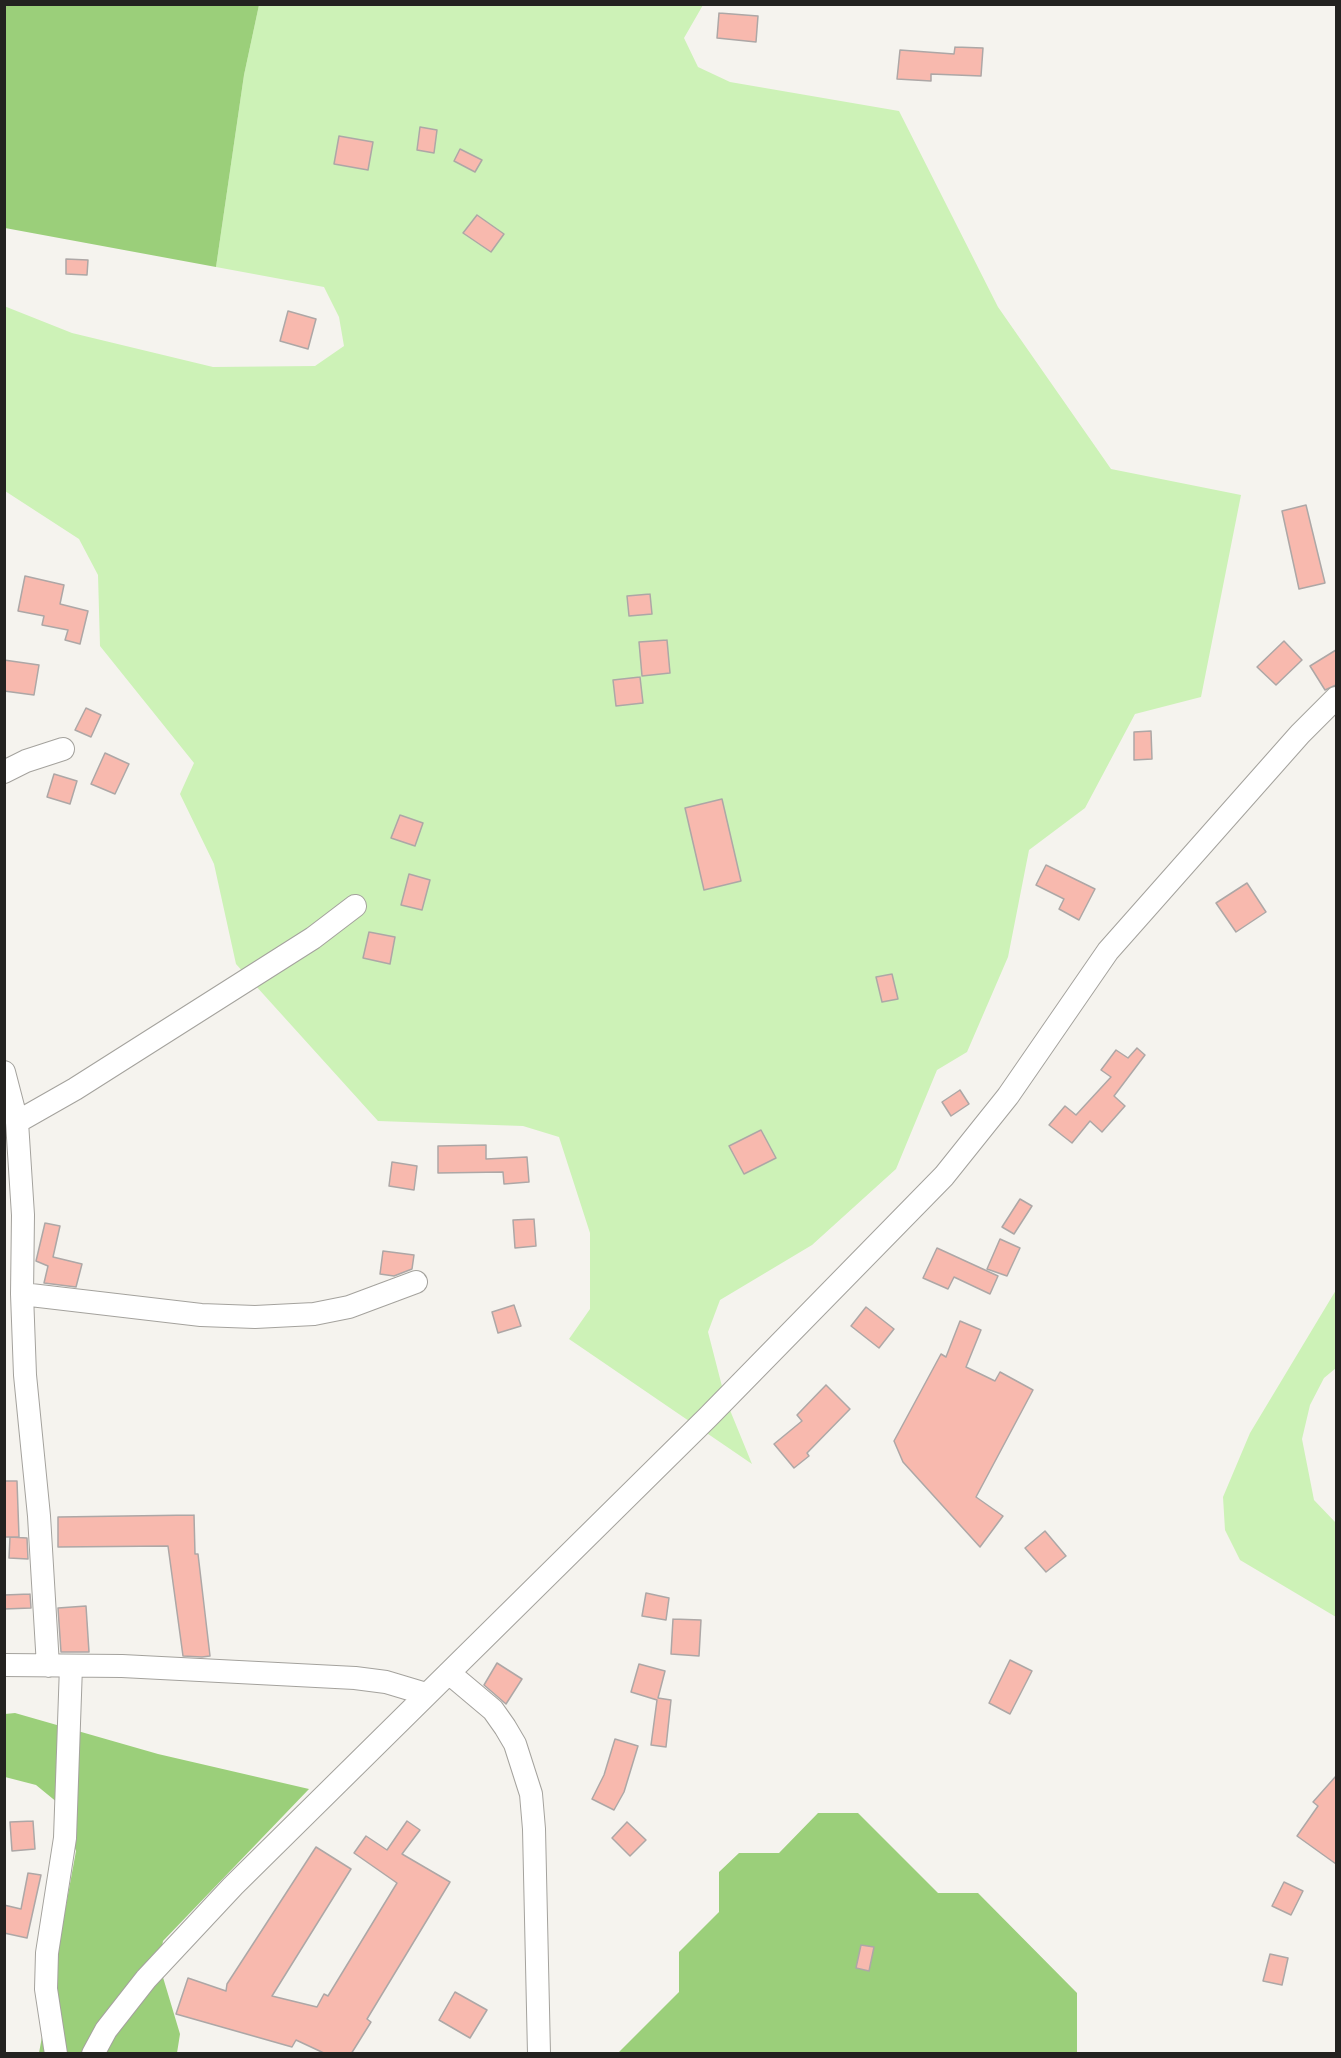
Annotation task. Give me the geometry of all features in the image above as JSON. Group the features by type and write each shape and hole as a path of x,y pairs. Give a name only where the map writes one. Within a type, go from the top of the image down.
{"street":[{"path":"93,2054 106,2030 146,1979 233,1886 708,1417 944,1176 1008,1096 1108,951 1300,734 1336,698"},
{"path":"4,772 26,760 63,749"},
{"path":"17,1122 75,1089 313,938 355,906"},
{"path":"4,1072 17,1122 12,1180 23,1215 22,1294 25,1375 39,1516 48,1666"},
{"path":"22,1294 192,1314 255,1317 314,1314 349,1307 416,1282"},
{"path":"4,1665 122,1666 355,1678 386,1682 426,1694"},
{"path":"56,2054 46,1989 47,1953 65,1838 71,1666"},
{"path":"449,1673 493,1710 505,1727 514,1744 531,1794 538,2054"}],"green space":[{"path":"4,5 259,5 244,75 216,267 5,228"},
{"path":"259,5 703,5 684,38 698,67 730,82 899,111 998,307 1111,469 1241,495 1201,697 1135,714 1085,808 1029,850 1008,957 967,1052 937,1070 896,1169 812,1245 720,1300 708,1332 725,1398 752,1464 569,1339 590,1309 590,1233 559,1137 523,1126 378,1121 236,964 214,864 180,794 194,763 100,646 98,575 79,539 5,491 4,306 72,333 213,367 315,366 344,346 339,317 324,287 216,267 244,75"},
{"path":"1336,1290 1336,1368 1324,1378 1310,1405 1302,1439 1314,1500 1336,1523 1336,1617 1240,1560 1225,1530 1223,1497 1250,1433"},
{"path":"15,1713 158,1754 309,1789 163,1941 159,1964 180,2034 177,2053 39,2053 76,1851 58,1803 36,1785 5,1777 5,1714"},
{"path":"818,1813 858,1813 938,1893 978,1893 1077,1993 1077,2053 617,2054 679,1992 679,1952 719,1912 719,1872 739,1853 779,1853"}],"building":[{"path":"719,13 758,16 756,42 717,38"},
{"path":"955,47 983,48 981,76 931,74 931,81 897,79 900,50 954,54"},
{"path":"420,127 437,130 434,153 417,150"},
{"path":"339,136 373,142 368,170 334,164"},
{"path":"460,149 482,160 475,172 454,161"},
{"path":"477,215 504,234 491,252 463,233"},
{"path":"66,259 88,260 87,275 66,274"},
{"path":"288,311 316,319 308,349 280,341"},
{"path":"1306,505 1325,583 1299,589 1282,511"},
{"path":"25,576 64,585 60,604 88,611 80,644 65,640 68,630 42,625 44,616 18,611"},
{"path":"650,594 652,614 629,616 627,596"},
{"path":"667,640 670,673 642,676 639,642"},
{"path":"1284,641 1302,660 1276,685 1257,667"},
{"path":"1336,650 1336,685 1325,690 1310,666"},
{"path":"4,660 39,665 34,695 4,691"},
{"path":"640,677 643,703 616,706 613,680"},
{"path":"86,708 101,715 91,737 75,730"},
{"path":"1151,731 1152,759 1134,760 1134,732"},
{"path":"105,753 129,764 115,794 91,784"},
{"path":"54,774 77,781 70,804 47,797"},
{"path":"722,799 741,881 704,890 685,808"},
{"path":"400,815 423,823 415,846 391,838"},
{"path":"1046,865 1095,889 1079,920 1059,909 1064,899 1036,885"},
{"path":"409,874 430,880 422,910 401,905"},
{"path":"1247,883 1266,912 1236,932 1216,903"},
{"path":"369,932 395,937 390,964 363,958"},
{"path":"892,974 898,999 882,1002 876,977"},
{"path":"1137,1048 1145,1055 1114,1096 1125,1106 1102,1132 1090,1121 1072,1143 1049,1125 1065,1106 1076,1115 1111,1077 1101,1070 1116,1050 1128,1058"},
{"path":"960,1090 969,1104 951,1116 942,1102"},
{"path":"761,1130 776,1158 744,1174 729,1146"},
{"path":"486,1145 486,1159 527,1157 529,1182 504,1184 503,1172 438,1173 438,1146"},
{"path":"392,1162 417,1166 414,1190 389,1186"},
{"path":"1020,1199 1032,1206 1014,1234 1002,1227"},
{"path":"534,1219 536,1246 515,1248 513,1220"},
{"path":"45,1223 60,1226 53,1257 82,1264 76,1287 44,1283 48,1266 36,1261"},
{"path":"1000,1239 1020,1248 1007,1276 987,1269"},
{"path":"937,1248 998,1276 990,1294 954,1277 948,1289 923,1278"},
{"path":"383,1251 414,1255 412,1269 394,1276 380,1274"},
{"path":"514,1305 521,1326 498,1333 492,1312"},
{"path":"866,1307 894,1329 879,1348 851,1326"},
{"path":"960,1321 981,1330 966,1367 995,1381 1000,1372 1033,1390 976,1497 1003,1516 980,1547 903,1462 894,1441 941,1354 946,1357"},
{"path":"826,1385 850,1409 807,1453 809,1456 794,1468 774,1444 802,1421 797,1415"},
{"path":"4,1481 17,1481 19,1537 4,1537"},
{"path":"194,1515 195,1554 198,1554 210,1656 202,1657 183,1656 168,1546 58,1547 58,1517"},
{"path":"1045,1531 1066,1556 1046,1572 1025,1548"},
{"path":"10,1537 27,1538 28,1559 9,1558"},
{"path":"646,1593 669,1598 666,1620 642,1616"},
{"path":"30,1594 31,1608 4,1609 4,1595"},
{"path":"86,1606 89,1652 61,1652 58,1608"},
{"path":"673,1619 701,1620 699,1656 671,1654"},
{"path":"1010,1660 1032,1671 1010,1714 989,1703"},
{"path":"497,1663 522,1679 506,1704 484,1685"},
{"path":"639,1664 665,1671 658,1698 671,1700 666,1747 651,1745 657,1700 631,1692"},
{"path":"615,1739 638,1746 624,1792 614,1810 592,1799 604,1775"},
{"path":"1336,1776 1336,1864 1297,1836 1318,1806 1313,1802"},
{"path":"33,1821 35,1849 12,1851 10,1822"},
{"path":"407,1821 420,1830 402,1854 450,1882 367,2019 371,2022 351,2054 326,2054 296,2040 292,2047 176,2014 188,1978 226,1991 227,1984 316,1847 351,1869 272,1996 317,2007 324,1994 328,1996 397,1883 354,1853 366,1836 387,1850"},
{"path":"627,1822 646,1840 630,1856 612,1838"},
{"path":"28,1873 41,1875 27,1938 4,1933 4,1905 21,1909"},
{"path":"1284,1882 1303,1891 1291,1915 1272,1906"},
{"path":"861,1945 874,1947 869,1971 856,1968"},
{"path":"1270,1954 1288,1958 1282,1985 1263,1981"},
{"path":"455,1992 487,2010 470,2038 439,2020"}]}
